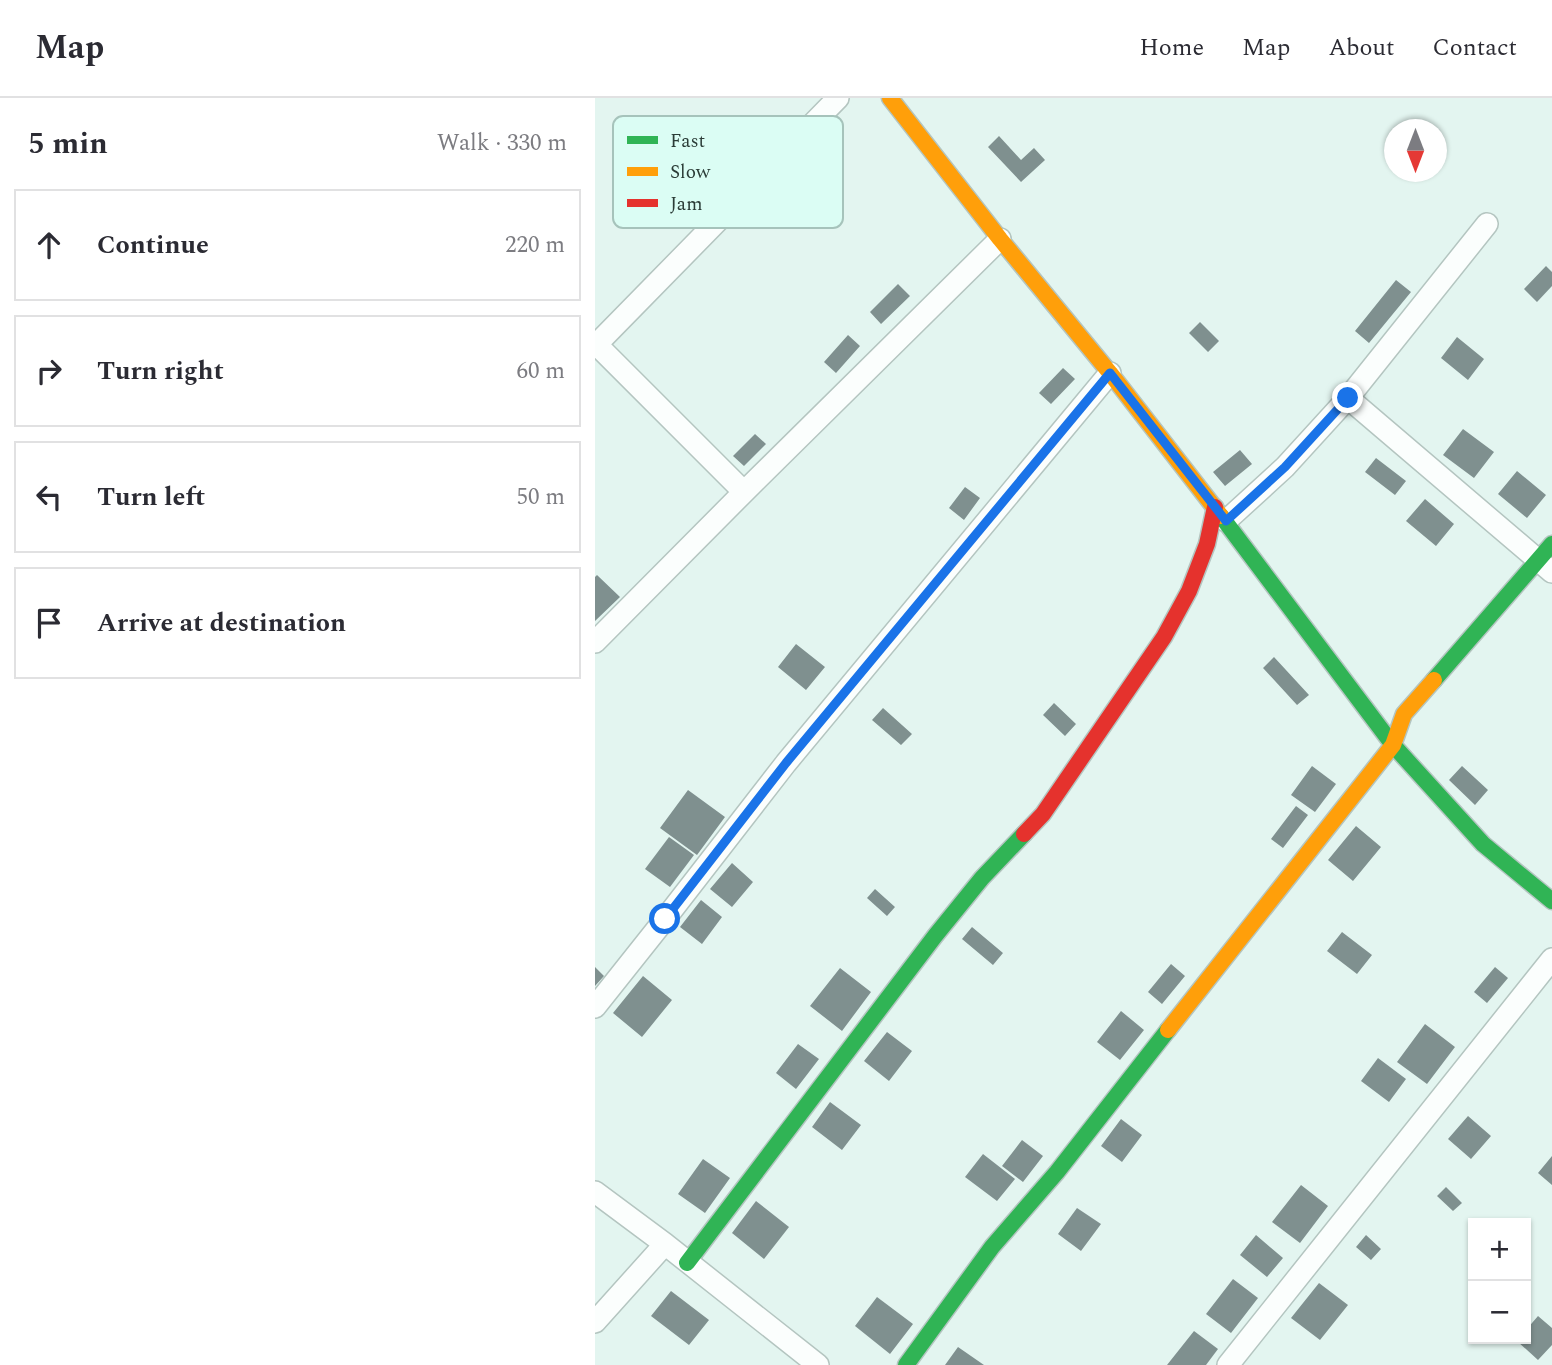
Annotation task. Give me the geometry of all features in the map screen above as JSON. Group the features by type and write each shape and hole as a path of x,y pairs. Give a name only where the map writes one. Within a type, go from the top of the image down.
{"street":[{"path":"820,116 838,98"},
{"path":"890,98 1220,514 1393,745 1483,844 1552,901"},
{"path":"687,1263 935,936 982,878 1043,814 1164,637 1189,591 1220,514 1285,467 1348,398 1487,224"},
{"path":"711,228 596,345 744,492"},
{"path":"595,642 1000,239"},
{"path":"595,1007 786,763 1110,373"},
{"path":"1348,398 1545,567"},
{"path":"906,1365 992,1247 1057,1172 1393,745 1404,714 1545,567 1552,544"},
{"path":"1228,1365 1552,959"},
{"path":"595,1192 818,1365"},
{"path":"595,1322 665,1244"}],"building":[{"path":"999,136 1021,160 1034,148 1045,160 1021,182 988,147"},
{"path":"1546,266 1552,272 1552,286 1537,302 1524,289"},
{"path":"1396,280 1411,292 1369,343 1355,331"},
{"path":"898,284 910,296 881,324 870,312"},
{"path":"1200,322 1219,341 1208,352 1189,333"},
{"path":"848,335 860,346 836,373 824,362"},
{"path":"1457,337 1484,359 1468,380 1441,358"},
{"path":"1063,368 1075,379 1051,404 1039,393"},
{"path":"1463,429 1494,452 1474,478 1443,455"},
{"path":"755,434 766,444 744,466 733,456"},
{"path":"1240,450 1252,464 1225,486 1213,472"},
{"path":"1376,458 1406,481 1395,495 1365,472"},
{"path":"1517,471 1546,495 1527,518 1498,494"},
{"path":"965,487 980,498 964,520 949,508"},
{"path":"1425,499 1454,524 1436,546 1406,521"},
{"path":"597,575 620,597 595,621 595,577"},
{"path":"796,644 825,667 806,690 778,667"},
{"path":"1274,657 1309,695 1297,705 1263,668"},
{"path":"1054,703 1076,724 1065,736 1043,715"},
{"path":"883,708 912,734 901,745 872,720"},
{"path":"1312,766 1336,784 1315,812 1291,795"},
{"path":"1462,766 1488,790 1475,805 1449,780"},
{"path":"688,790 725,817 697,855 660,828"},
{"path":"1296,806 1308,815 1283,848 1271,839"},
{"path":"1356,826 1381,847 1353,881 1328,860"},
{"path":"669,837 694,855 670,887 645,869"},
{"path":"732,863 753,882 732,907 710,889"},
{"path":"875,889 895,907 887,916 867,898"},
{"path":"701,900 722,917 702,944 680,927"},
{"path":"972,927 1003,953 993,965 962,939"},
{"path":"1342,932 1372,955 1357,974 1327,951"},
{"path":"1171,964 1185,976 1162,1004 1148,992"},
{"path":"595,967 604,976 595,986"},
{"path":"1495,967 1508,978 1487,1003 1474,992"},
{"path":"840,968 871,992 842,1031 810,1006"},
{"path":"643,976 672,1000 642,1037 613,1013"},
{"path":"1121,1011 1144,1030 1120,1060 1097,1042"},
{"path":"1425,1024 1455,1047 1427,1084 1397,1062"},
{"path":"887,1032 912,1051 889,1081 864,1061"},
{"path":"798,1044 819,1059 796,1089 776,1073"},
{"path":"1378,1058 1406,1079 1389,1102 1361,1081"},
{"path":"830,1102 861,1125 842,1150 812,1127"},
{"path":"1468,1116 1491,1136 1471,1159 1448,1139"},
{"path":"1121,1119 1142,1135 1122,1162 1101,1146"},
{"path":"1022,1140 1043,1156 1023,1182 1002,1166"},
{"path":"983,1154 1015,1179 997,1201 965,1177"},
{"path":"1552,1156 1552,1185 1538,1173"},
{"path":"703,1159 730,1178 705,1213 678,1194"},
{"path":"1301,1185 1328,1206 1300,1243 1272,1222"},
{"path":"1446,1187 1462,1203 1453,1211 1437,1196"},
{"path":"756,1201 789,1227 764,1259 732,1233"},
{"path":"1077,1208 1101,1224 1081,1251 1058,1234"},
{"path":"1256,1235 1283,1258 1267,1277 1240,1255"},
{"path":"1366,1235 1381,1249 1371,1260 1356,1247"},
{"path":"1233,1279 1258,1298 1231,1333 1206,1314"},
{"path":"1319,1283 1348,1305 1320,1340 1291,1318"},
{"path":"671,1291 709,1320 689,1345 651,1316"},
{"path":"877,1297 913,1324 890,1354 855,1326"},
{"path":"1538,1316 1552,1328 1552,1345 1538,1360 1520,1344 1531,1344 1531,1324"},
{"path":"1194,1331 1218,1349 1206,1365 1167,1365"},
{"path":"958,1347 984,1365 945,1365"}],"traffic: fast":[{"path":"1221,516 1393,745 1483,844 1552,901"},
{"path":"1434,680 1552,544"},
{"path":"687,1263 935,936 982,878 1024,834"},
{"path":"906,1365 992,1247 1057,1172 1168,1030"}],"traffic: slow":[{"path":"890,98 1221,516"},
{"path":"1168,1030 1393,745 1404,714 1434,680"}],"traffic: jam":[{"path":"1024,834 1043,814 1164,637 1189,591 1207,544 1215,507"}],"route":[{"path":"665,919 786,763 1110,373 1226,521 1285,467 1348,398"}]}
